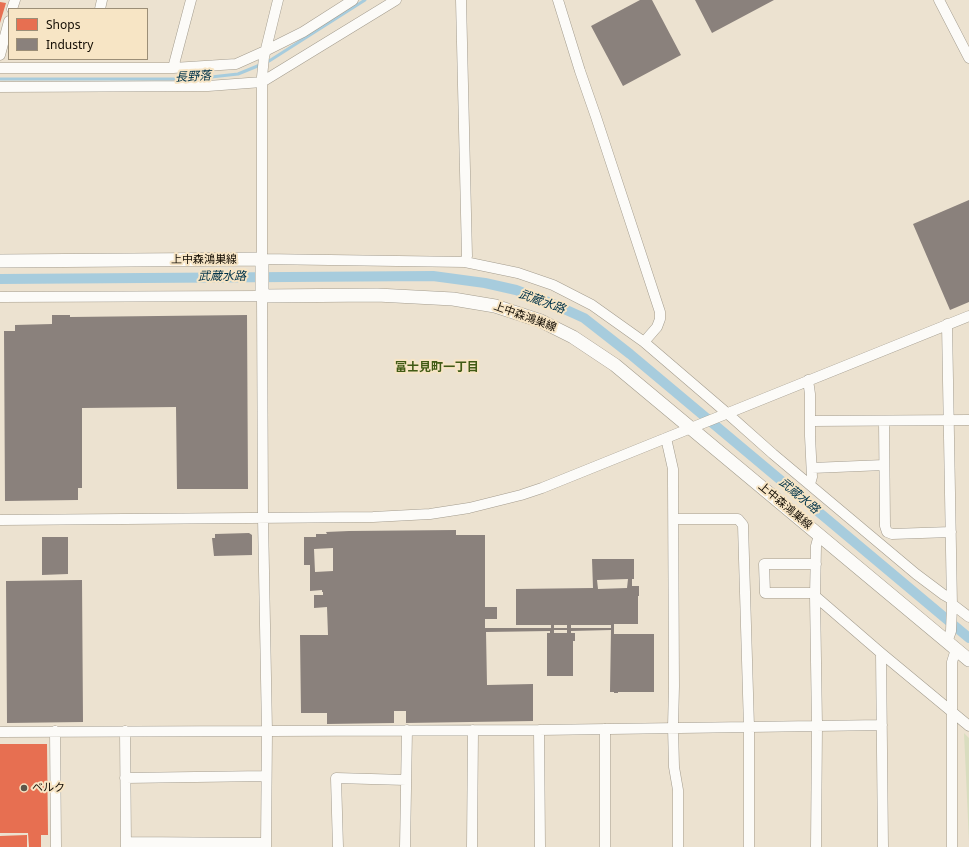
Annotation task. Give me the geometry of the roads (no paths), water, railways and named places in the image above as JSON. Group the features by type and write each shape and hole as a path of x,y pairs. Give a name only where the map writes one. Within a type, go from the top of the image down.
{"main road":[{"name":"上中森鴻巣線","path":"0,261 262,264"},
{"path":"262,264 262,292"},
{"name":"上中森鴻巣線","path":"262,292 438,298 481,303 507,309 554,327 591,348 696,426 819,535 951,642 969,660"}],"street":[{"path":"173,68 190,0"},
{"path":"278,0 265,54 262,80 262,264 465,262 518,273 553,285 592,305 644,342 724,415 810,484 969,617"},
{"path":"0,68 85,64 173,68 236,64 265,54 353,0"},
{"path":"0,87 208,86 262,80 396,0"},
{"path":"461,0 467,256 465,262"},
{"path":"558,0 660,312 660,319 657,327 644,342"},
{"path":"939,0 969,58"},
{"path":"0,55 8,25"},
{"path":"0,297 262,292 266,845 126,845 125,731"},
{"path":"0,520 373,517 430,514 469,508 521,495 542,488 969,316"},
{"path":"947,324 952,603 952,847"},
{"path":"808,380 810,394 812,468 810,484"},
{"path":"811,421 969,420"},
{"path":"884,421 885,526 888,532 892,534 951,532"},
{"path":"666,438 673,469 673,727 674,767 678,790 678,847"},
{"path":"812,468 884,465"},
{"path":"674,519 738,519 743,525 749,727 749,847"},
{"path":"816,847 817,726 815,594 816,546 819,535"},
{"path":"816,564 764,564 765,593 815,594 882,654 969,726"},
{"path":"882,654 883,847"},
{"path":"0,732 539,730 882,725"},
{"path":"605,729 605,847"},
{"path":"405,847 407,730"},
{"path":"472,847 473,730"},
{"path":"539,730 540,847"},
{"path":"55,731 56,847"},
{"path":"125,778 266,776"},
{"path":"338,847 336,778 406,780"}],"waterway":[{"name":"長野落","path":"266,63 365,0"},
{"name":"長野落","path":"0,79 193,79 238,74 260,65"},
{"name":"武蔵水路","path":"0,279 433,276 485,283 516,290 551,303 584,318 630,354 969,638"}],"place":[{"name":"ベルク","path":"24,788"}],"district":[{"name":"富士見町一丁目","path":"437,368"}]}
